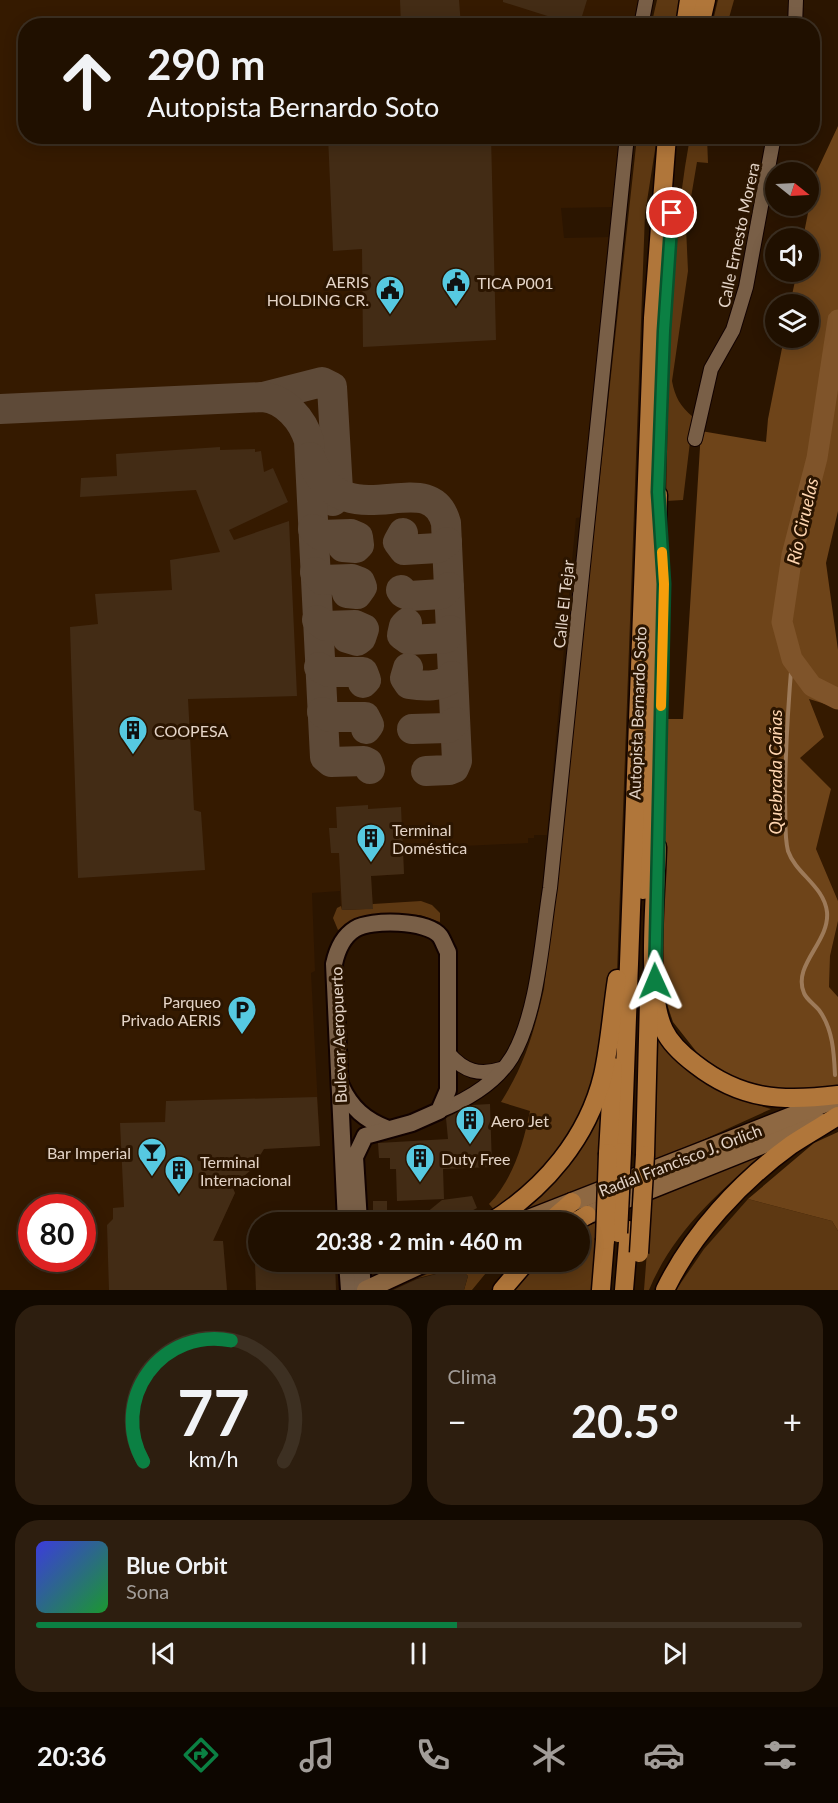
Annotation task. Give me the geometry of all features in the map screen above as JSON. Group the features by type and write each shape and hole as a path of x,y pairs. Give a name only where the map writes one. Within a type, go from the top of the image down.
{"highway":[{"path":"686,18 689,0"},
{"path":"702,18 706,0"},
{"name":"Autopista Bernardo Soto","path":"614,1290 617,1234 626,1152 638,958 652,318 666,144"},
{"name":"Autopista Bernardo Soto","path":"641,802 668,257 679,144"},
{"path":"658,492 664,584 654,966 655,996 664,1031 680,1051 706,1072 738,1090 779,1099 838,1097"},
{"path":"505,1212 525,1198 563,1158 585,1122 603,1075 641,802"},
{"name":"Autopista Bernardo Soto","path":"617,979 626,1152 639,1253 636,1290"},
{"path":"664,1290 711,1220 747,1182 791,1145 838,1115"},
{"name":"Autopista Bernardo Soto","path":"601,1290 617,1234 626,1152"},
{"path":"560,1212 572,1202"},
{"name":"Autopista Bernardo Soto","path":"617,1234 624,1290"},
{"path":"488,1290 502,1272"},
{"path":"502,1290 517,1272"}],"main road":[{"name":"Radial Francisco J. Orlich","path":"546,1212 838,1097"},
{"name":"Radial Francisco J. Orlich","path":"590,1215 838,1115"},
{"path":"364,1290 404,1272"}],"street":[{"path":"643,18 646,0"},
{"path":"795,18 796,0"},
{"name":"Calle El Tejar","path":"439,1111 474,1094 503,1068 512,1056 522,1032 535,990 550,888 626,144"},
{"name":"Calle Ernesto Morera","path":"695,439 711,369 733,330 746,288 773,144"},
{"name":"Bulevar Aeropuerto","path":"345,1212 334,964 340,943 362,925 383,923 430,928 439,935 448,952 448,1090 439,1111"},
{"path":"449,1054 459,1066 473,1072 489,1073 503,1068"},
{"path":"339,1083 357,1112 371,1123 388,1129"},
{"path":"358,1212 355,1157 365,1136 412,1123 439,1111"},
{"path":"348,1272 349,1290"},
{"path":"362,1272 364,1290"}],"shaded area":[{"path":"0,0 639,0 635,18 18,18 18,144 623,144 616,207 561,208 564,238 611,237 583,517 576,518 547,835 534,835 534,838 528,838 528,843 403,849 404,874 371,876 373,909 341,910 340,891 312,893 315,971 311,973 320,1146 183,1153 251,1170 232,1186 235,1193 213,1240 223,1241 227,1290 0,1290"},
{"path":"657,0 682,0 678,18 653,18"},
{"path":"718,0 734,0 729,18 714,18"},
{"path":"838,126 838,511 826,563 838,650 838,708 809,699 824,737 800,758 831,789 816,849 838,901 838,921 830,956 829,987 838,997 838,1087 767,1091 734,1079 699,1055 673,1022 663,992 666,719 683,719 701,431 766,442 768,419 782,348 819,348 819,294 792,294 795,282 819,282 819,228 805,228 807,216 819,216 819,167"},
{"path":"636,144 656,144 645,214 616,1001 596,1089 552,1161 496,1212 489,1204 511,1173 530,1111 501,1102 528,1047 544,989"},
{"path":"689,144 707,144 708,163 697,162 686,227 688,271 672,381 679,401 693,417 683,500 666,501 669,364 677,227"},
{"path":"809,699 838,708 838,901 816,849 831,789 800,758 824,737"},
{"path":"421,901 432,905 440,913 440,922 420,915 387,916 358,919 338,930 333,918 337,908 341,906 342,910 365,909 373,904"},
{"path":"838,921 838,997 829,988 830,956"},
{"path":"657,1034 680,1061 706,1082 737,1097 771,1109 652,1163"},
{"path":"604,1095 601,1181 529,1212 519,1212 541,1196 561,1172"},
{"path":"838,1132 838,1231 832,1221 748,1199 814,1143"},
{"path":"766,1153 698,1214 670,1250 649,1290 644,1290 651,1200"},
{"path":"748,1199 832,1221 838,1231 838,1290 676,1290 704,1249"},
{"path":"601,1216 596,1290 510,1290 525,1272 590,1272 590,1222"},
{"path":"432,1272 443,1272 418,1278"},
{"path":"464,1272 487,1272 472,1290 464,1290 468,1276"}],"building":[{"path":"400,0 459,0 460,18 401,18"},
{"path":"503,0 587,0 581,18 554,18 503,2"},
{"path":"328,144 491,144 496,340 363,347 362,249 333,251"},
{"path":"220,447 220,450 255,449 255,452 261,451 264,472 273,468 288,502 229,530 234,540 289,521 297,696 188,699 194,810 201,812 205,870 78,878 70,627 98,624 95,594 172,590 170,560 220,552 196,490 80,497 81,478 117,476 116,454"},
{"name":"Terminal Doméstica","path":"368,805 368,809 401,807 404,874 371,876 373,909 342,910 339,853 331,853 329,828 337,828 336,807"},
{"name":"Terminal Internacional","path":"317,1097 320,1146 264,1149 251,1170 232,1186 235,1193 213,1241 223,1241 227,1290 109,1290 107,1225 113,1219 113,1208 124,1207 120,1123 165,1122 166,1101"},
{"path":"490,1104 492,1167 443,1169 444,1199 397,1201 396,1169 390,1169 390,1158 379,1158 378,1143 448,1139 446,1118 458,1112 469,1131 472,1105"},
{"path":"472,1196 477,1208 470,1212 427,1212 442,1200"},
{"path":"373,1201 387,1201 387,1212 373,1212"},
{"path":"255,1272 335,1272 336,1290 256,1290"},
{"path":"444,1272 464,1272 468,1276 464,1290 393,1290 417,1279"}],"waterway":[{"name":"Río Ciruelas","path":"838,320 817,458 792,555 782,622 792,659 812,686 838,699"},
{"name":"Quebrada Cañas","path":"792,659 786,765 786,839 792,859 821,895 827,912 823,933 807,963 802,983 805,995 824,1017 830,1033 835,1075"}],"taxiway":[{"path":"263,397 322,382 332,387 338,490 333,501"},
{"path":"0,409 263,397 286,406 298,418 309,441 325,757 331,762 364,761 368,763 370,769"},
{"path":"310,457 325,483 343,496 363,500 422,498 437,506 446,523 457,761 454,768 449,770 426,771"},
{"path":"313,529 320,535 351,534 358,537 359,545 356,548 343,547"},
{"path":"403,533 398,542 404,550 438,548 447,542"},
{"path":"315,572 322,580 352,579 360,582 362,587 357,594 347,593"},
{"path":"401,590 410,596 442,594 449,587"},
{"path":"317,620 325,626 355,625 364,629 361,638 357,641 347,638"},
{"path":"407,623 402,635 409,640 446,638 450,630"},
{"path":"319,667 328,672 363,672 366,680 363,683"},
{"path":"408,668 405,678 409,684 426,686 444,683 452,676"},
{"path":"322,712 329,717 365,717 369,725 366,729"},
{"path":"412,729 448,728 455,722"}],"slow traffic":[{"path":"661,706 664,584 662,552"}],"place":[{"name":"TICA P001","path":"456,308"},
{"name":"AERIS HOLDING CR.","path":"390,316"},
{"name":"COOPESA","path":"133,756"},
{"name":"Terminal Doméstica","path":"371,864"},
{"name":"Parqueo Privado AERIS","path":"242,1036"},
{"name":"Aero Jet","path":"470,1146"},
{"name":"Bar Imperial","path":"152,1178"},
{"name":"Duty Free","path":"420,1184"},
{"name":"Terminal Internacional","path":"179,1196"}],"route":[{"path":"655,981 664,584 658,492 664,331 672,213"}]}
